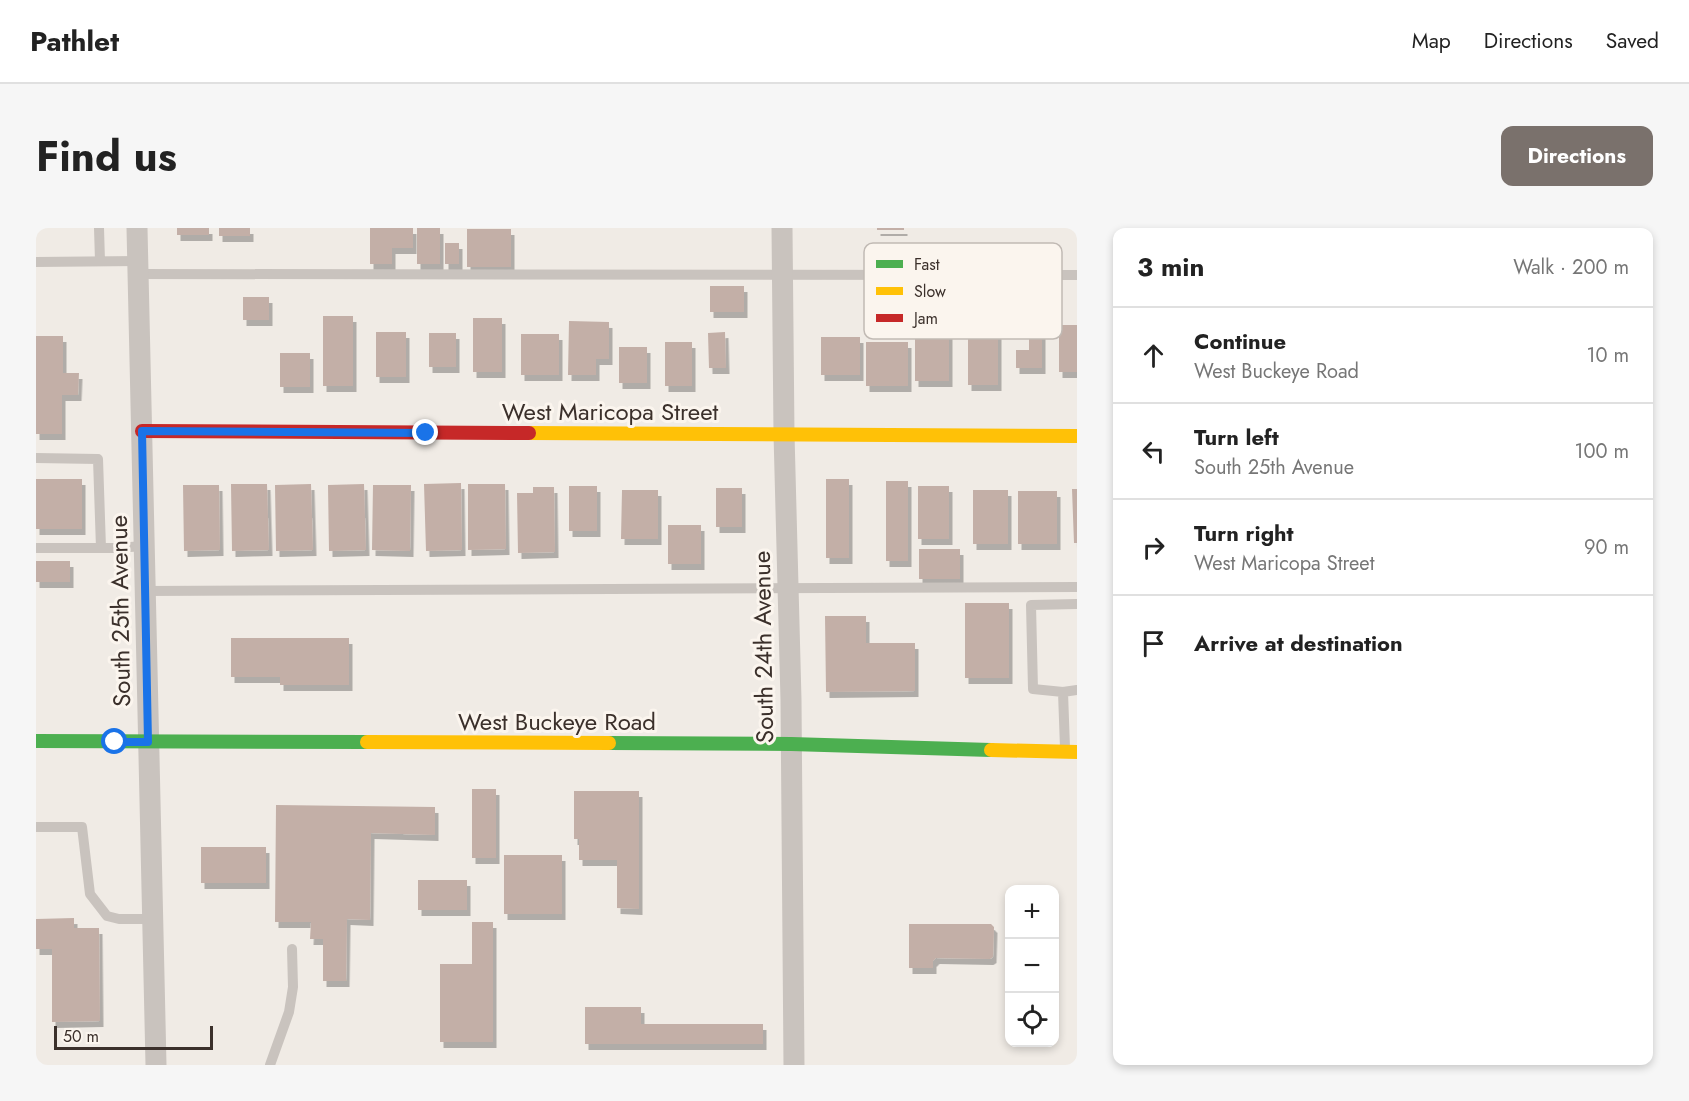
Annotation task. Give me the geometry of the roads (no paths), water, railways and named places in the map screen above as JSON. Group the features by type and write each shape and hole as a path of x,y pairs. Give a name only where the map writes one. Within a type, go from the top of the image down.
{"main road":[{"name":"West Maricopa Street","path":"142,431 1077,436"},
{"name":"West Buckeye Road","path":"36,741 791,744 1071,752"}],"street":[{"name":"South 25th Avenue","path":"137,228 156,1065"},
{"name":"South 24th Avenue","path":"782,228 794,1065"}],"lane":[{"path":"99,228 100,261"},
{"path":"36,262 100,261 138,268 864,276"},
{"path":"1062,275 1077,275"},
{"path":"36,458 98,459 101,548"},
{"path":"36,548 144,546"},
{"path":"146,591 1077,587"},
{"path":"1077,604 1031,605 1033,689 1063,692 1077,690"},
{"path":"1063,692 1071,752"},
{"path":"36,827 82,827 90,894 95,901 107,916 119,919 153,919"},
{"path":"270,1065 290,1012 293,987 292,949"}]}
